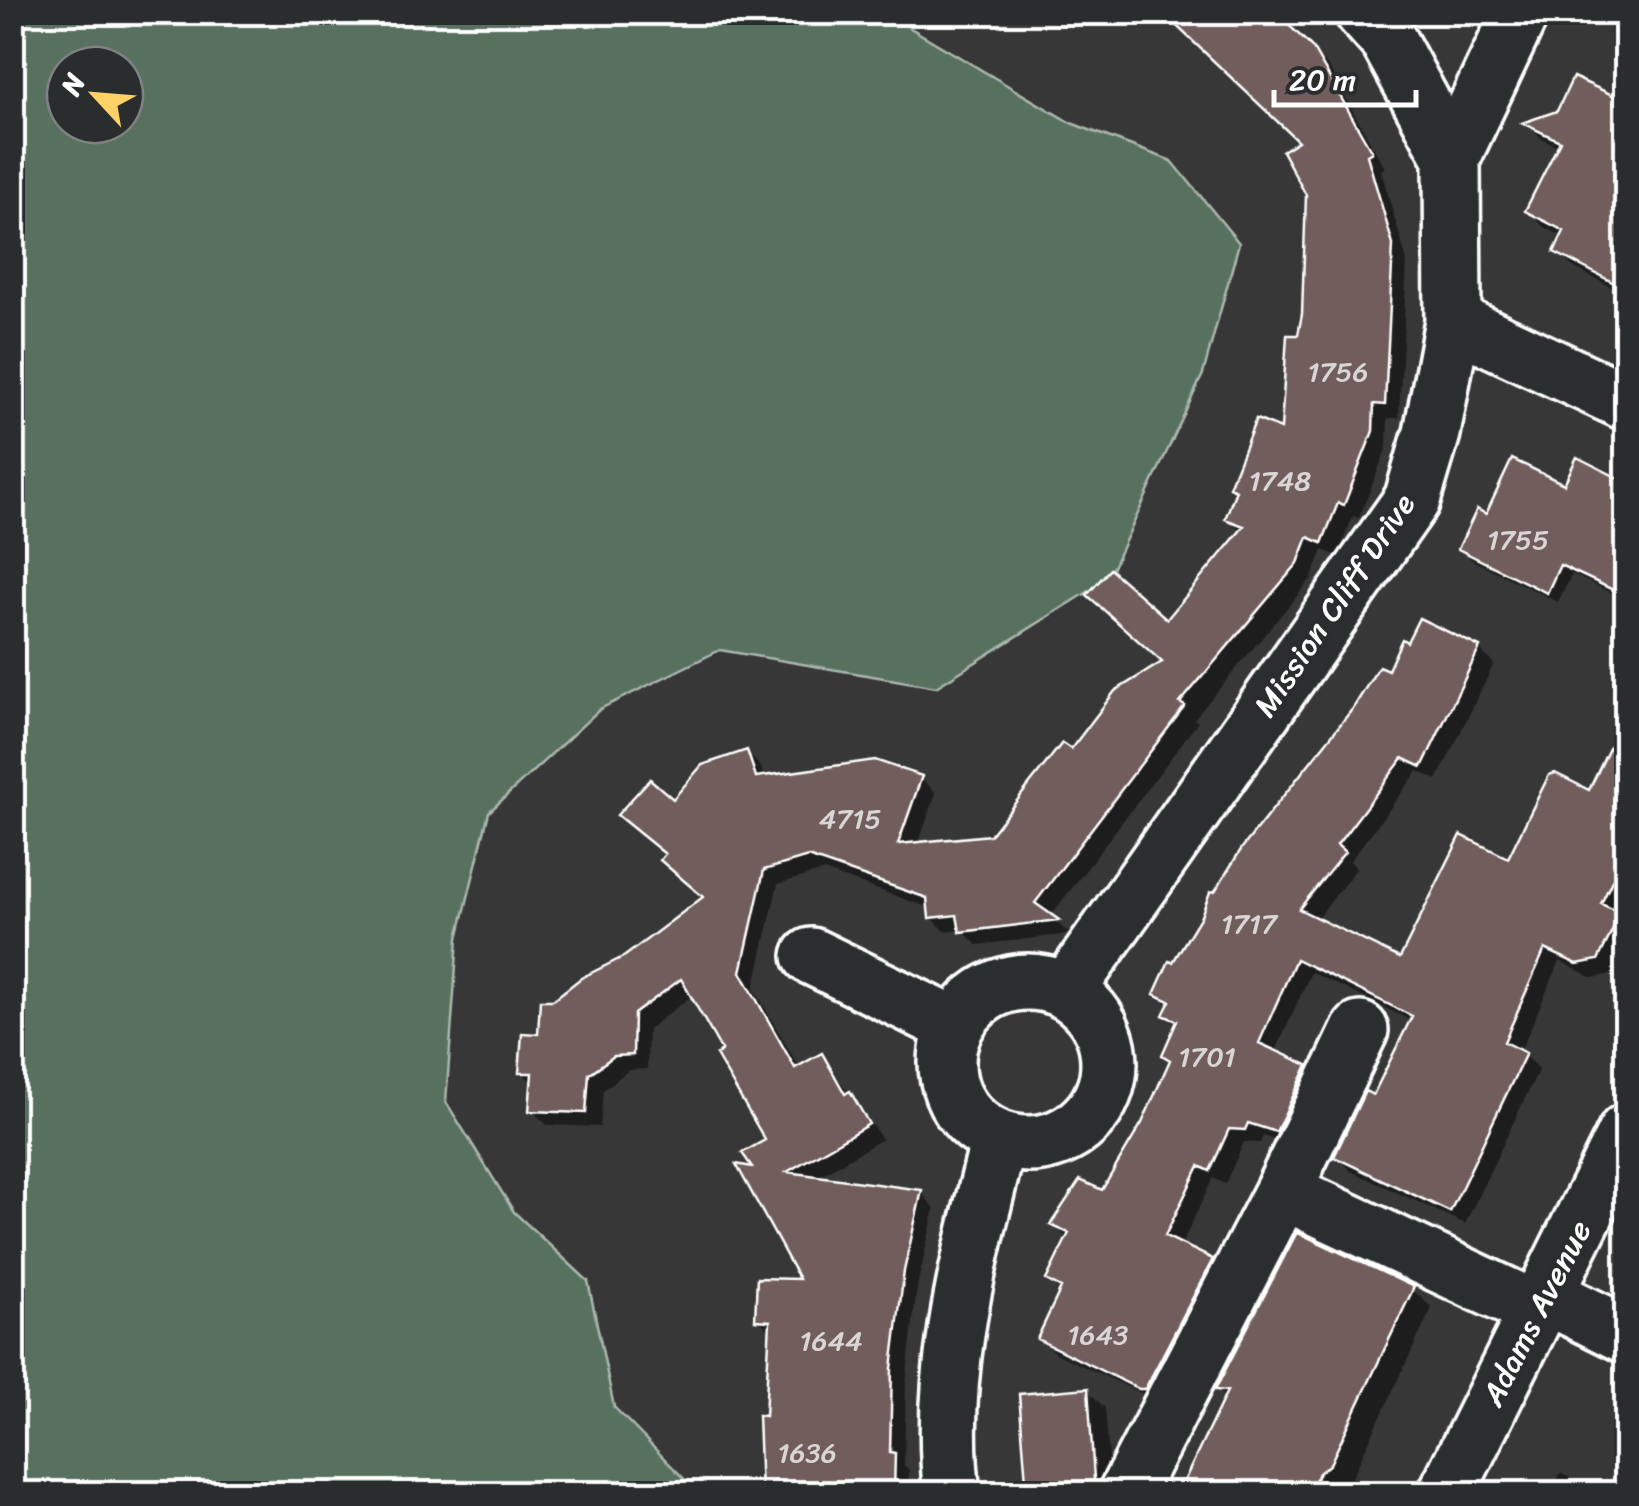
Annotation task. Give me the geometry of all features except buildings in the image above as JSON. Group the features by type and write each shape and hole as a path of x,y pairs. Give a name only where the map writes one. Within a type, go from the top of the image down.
{"street":[{"name":"Mission Cliff Drive","path":"1066,990 1412,500 1432,433 1454,321 1452,158 1388,40 1364,12"},
{"path":"1452,158 1521,12"},
{"path":"1454,321 1626,402"},
{"path":"810,956 955,1026"},
{"path":"1036,981 1066,990 1091,1009 1106,1036 1110,1066 1103,1096 1085,1122 1060,1138 1030,1145 999,1140 971,1122 952,1094 946,1059 955,1026 975,1001 1004,985 1036,981"},
{"path":"1126,1494 1283,1192 1360,1030"},
{"name":"Adams Avenue","path":"1446,1494 1626,1132"},
{"path":"952,1494 948,1456 955,1318 999,1140"},
{"path":"1283,1192 1626,1335"}],"green space":[{"path":"12,13 885,13 1071,123 1172,161 1239,243 1203,374 1107,580 936,687 720,650 600,709 489,812 458,938 446,1102 514,1212 588,1281 614,1407 698,1493 13,1493"}]}
